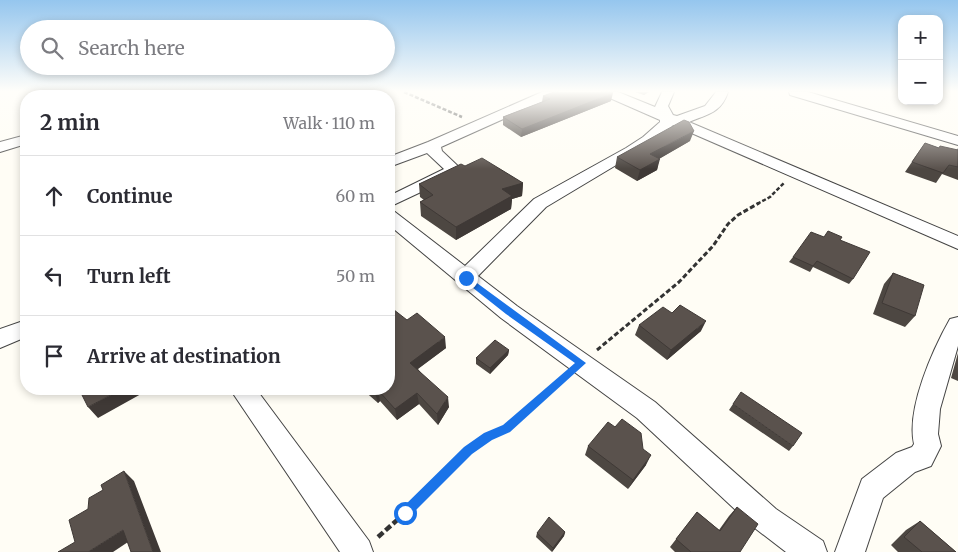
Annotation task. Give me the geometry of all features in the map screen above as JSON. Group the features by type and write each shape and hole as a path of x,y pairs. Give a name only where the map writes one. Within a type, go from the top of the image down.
{"street":[{"path":"395,160 432,146 494,118"},
{"path":"669,118 958,243"},
{"path":"466,278 476,263 522,217 548,197 633,150 661,130 672,119 677,118"},
{"path":"881,118 958,141"},
{"path":"0,146 20,141"},
{"path":"395,199 451,172 453,169 435,153 432,146"},
{"path":"395,221 509,312 646,410 766,519 812,552"},
{"path":"850,552 872,489 906,462 922,457 928,446 925,434 926,409 946,347 958,325"},
{"path":"0,340 20,331"},
{"path":"247,395 367,546"}],"path":[{"path":"465,118 482,123"},
{"path":"367,546 405,513 468,450 488,436 507,429 679,282 714,246 728,224 738,215 770,197 796,172"}],"building":[{"path":"504,118 550,118 522,129"},
{"path":"684,120 689,122 694,131 650,154 660,159 640,170 617,157"},
{"path":"925,143 939,148 940,146 958,150 958,167 949,165 943,173 912,162"},
{"path":"482,158 523,183 502,189 512,196 456,227 420,202 433,195 419,184 461,164 465,166"},
{"path":"828,231 842,237 840,240 870,252 853,279 817,261 813,266 793,257 811,232 824,237"},
{"path":"893,273 924,285 915,316 882,303"},
{"path":"680,305 706,321 671,350 639,325 663,307 672,313"},
{"path":"395,311 407,320 417,313 445,337 410,363 448,397 437,414 417,393 395,409 382,395 395,395"},
{"path":"495,340 509,350 490,368 476,358"},
{"path":"741,392 802,433 793,446 733,404"},
{"path":"82,395 111,395 88,407"},
{"path":"622,419 641,433 643,449 651,455 633,480 588,446 608,422 615,427"},
{"path":"124,471 153,552 131,552 123,530 88,552 58,552 75,542 69,520 88,509 89,498 103,490 101,485"},
{"path":"737,507 758,524 740,552 691,552 676,539 697,512 720,531"},
{"path":"549,517 565,532 553,548 537,533"},
{"path":"920,521 956,552 922,552 904,537"}],"route":[{"path":"405,513 468,450 488,436 507,429 562,378 582,363 509,312 466,278"}]}
